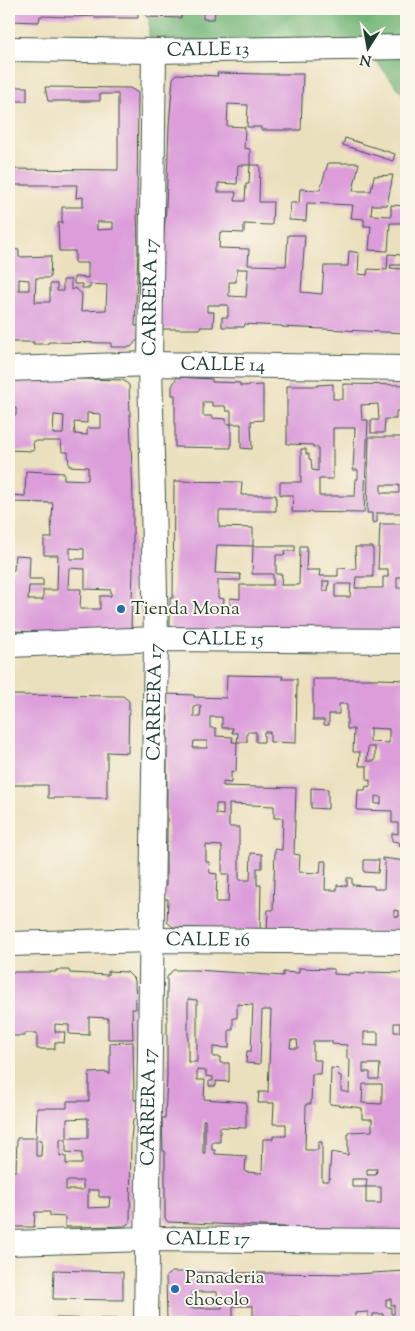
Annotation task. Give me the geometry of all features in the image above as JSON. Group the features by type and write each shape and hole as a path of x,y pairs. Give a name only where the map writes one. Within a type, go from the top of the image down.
{"street":[{"name":"CALLE 13","path":"9,49 154,51 406,47"},
{"name":"CARRERA 17","path":"146,1322 156,639 150,364 154,51"},
{"name":"CALLE 14","path":"9,369 150,364 406,368"},
{"name":"CALLE 15","path":"9,645 156,639 406,641"},
{"name":"CALLE 16","path":"9,944 151,940 406,942"},
{"name":"CALLE 17","path":"9,1243 147,1239 406,1241"}],"green space":[{"path":"149,9 406,9 406,98 376,61 149,37"}],"building":[{"path":"9,9 138,9 138,18 40,16 39,22 9,21"},
{"path":"144,9 182,9 181,18 148,17 144,14"},
{"path":"203,9 215,9 214,19 203,19"},
{"path":"217,73 303,74 301,130 261,130 261,127 247,127 248,105 228,104 227,126 245,127 244,148 250,149 250,165 260,165 259,202 273,202 272,225 244,224 244,233 220,232 219,248 249,249 248,265 286,266 288,235 305,235 301,292 322,294 324,266 348,266 349,251 359,253 358,274 367,275 368,269 387,270 388,254 402,255 401,265 406,265 405,333 245,324 244,327 222,327 222,317 228,317 228,305 207,305 207,312 214,312 213,327 163,329 156,324 166,208 173,78 177,74 218,76","holes":["238,165 250,165 249,184 246,184 245,201 235,201 236,192 218,192 218,183 237,184","391,265 401,265 401,269 390,268","237,269 248,269 246,297 229,296 229,282 236,282"]},
{"path":"9,87 27,87 27,101 9,101"},
{"path":"45,87 130,88 138,93 138,251 135,326 139,326 138,339 131,347 111,347 111,343 48,342 48,344 33,344 34,342 9,342 9,249 19,250 19,257 51,256 50,278 36,278 35,302 50,302 50,284 57,284 57,291 63,291 63,280 71,280 71,290 75,288 82,294 81,311 106,310 107,285 90,284 90,288 82,288 82,284 74,284 74,277 88,278 88,263 75,263 75,251 59,251 58,223 62,223 62,207 83,207 83,197 76,198 77,185 9,185 9,169 118,170 118,94 100,94 100,101 48,101","holes":["97,222 113,222 113,229 97,230","19,279 29,280 29,290 19,290"]},
{"path":"345,138 395,154 393,161 343,145"},
{"path":"328,163 359,163 353,191 371,191 374,176 393,175 387,205 372,205 371,215 391,216 391,205 406,206 406,223 390,223 388,251 369,250 371,226 364,226 364,219 351,218 353,205 307,203 306,221 289,220 290,203 299,203 300,189 320,190"},
{"path":"9,377 123,380 129,385 133,499 133,570 131,629 126,634 9,631 9,570 14,570 15,555 30,556 29,579 43,579 43,586 29,586 28,600 43,600 43,590 57,590 58,555 44,555 44,538 52,538 51,517 53,503 9,502 9,495 25,496 26,471 64,473 64,479 88,480 88,467 69,466 68,452 62,452 61,441 33,441 34,451 9,450 9,415 16,415 16,408 9,408","holes":["87,413 101,414 101,428 87,428 87,435 75,434 74,422 87,423","54,415 64,416 63,434 53,434","70,548 84,549 84,559 70,559","69,568 85,569 85,589 111,590 111,596 100,596 100,609 80,609 81,589 68,589"]},
{"path":"177,377 212,379 212,382 240,383 240,386 263,385 263,420 251,421 252,449 241,448 241,424 231,424 231,448 175,447 175,395 172,395 172,386","holes":["203,402 212,402 212,406 225,406 226,411 231,411 231,424 226,424 226,419 203,416"]},
{"path":"333,384 333,399 343,399 343,384 406,385 406,411 396,411 396,419 385,419 384,433 371,433 371,420 379,420 378,404 361,405 362,420 368,420 364,513 292,512 293,495 280,495 280,482 301,482 301,449 306,449 306,454 309,454 312,470 318,471 318,447 313,447 313,445 287,444 287,386","holes":["333,428 355,428 353,470 358,470 355,496 319,496 319,479 333,479"]},
{"path":"406,415 406,513 377,513 377,522 372,523 372,513 367,513 369,437 404,437","holes":["381,485 399,485 399,493 381,493"]},
{"path":"174,481 242,482 241,495 276,495 276,511 219,511 219,527 253,528 253,546 295,546 295,551 284,551 285,555 276,555 276,574 282,574 281,585 299,585 300,546 307,546 306,570 320,570 319,576 338,576 338,568 356,569 355,547 373,547 373,577 356,577 355,588 383,588 383,577 388,577 388,569 378,569 380,524 406,524 406,577 397,577 397,588 404,588 404,584 406,584 406,638 170,632 170,598 173,598","holes":["217,545 253,546 252,574 273,574 273,585 240,585 240,599 230,598 230,608 223,608 224,599 218,598 218,580 241,580 240,574 215,573","323,581 329,581 328,591 323,591","335,584 351,584 350,597 335,597"]},
{"path":"227,675 283,676 282,679 297,679 296,743 270,742 270,732 264,732 264,742 256,742 256,732 247,732 247,742 237,742 236,772 231,771 231,783 223,782 223,786 296,788 294,854 300,855 299,872 320,873 321,861 326,861 325,890 337,890 337,885 347,886 347,878 352,878 352,885 374,886 374,889 384,889 385,861 382,858 406,861 406,933 267,931 268,910 273,910 275,849 282,850 283,818 274,818 274,806 229,804 229,827 239,827 239,880 250,880 251,853 262,854 262,868 257,868 257,885 261,885 260,931 173,927 167,922 168,899 163,899 163,887 166,887 167,843 168,716 165,716 166,694 226,698","holes":["194,706 201,706 200,717 194,717","210,717 222,717 222,728 233,728 232,733 238,733 237,742 232,742 233,737 216,736 216,728 210,728","194,741 207,741 207,748 193,748","216,804 223,804 223,815 216,814","206,845 222,846 222,874 229,874 228,902 216,902 217,874 210,873 209,862 206,862","394,910 399,911 399,917 394,916"]},
{"path":"313,679 406,680 406,847 400,847 399,842 392,841 392,833 398,834 398,823 392,823 392,811 357,810 358,790 365,790 366,786 370,787 370,780 367,780 367,766 359,766 360,752 353,752 354,729 347,729 347,704 339,704 339,714 329,714 329,725 324,725 324,720 313,720","holes":["370,728 389,729 389,743 370,742","368,747 375,747 375,761 367,761","375,796 381,797 381,804 375,804"]},
{"path":"9,695 123,696 129,701 128,753 107,752 107,798 48,798 48,785 9,785"},
{"path":"311,788 328,789 328,809 311,808"},
{"path":"364,860 379,860 378,873 364,872"},
{"path":"299,968 334,969 334,974 349,975 349,973 365,974 366,972 406,973 406,1234 331,1228 304,1228 304,1230 285,1229 285,1227 168,1222 165,1218 165,1151 163,1151 162,1118 165,1118 167,1078 167,977 173,970 283,976 283,972 299,973","holes":["188,999 197,1000 197,1062 188,1062","237,1004 253,1005 251,1051 247,1051 246,1063 260,1064 262,1010 271,1010 268,1092 259,1092 258,1103 274,1103 273,1124 286,1124 286,1136 273,1136 273,1139 263,1139 262,1173 245,1172 246,1156 215,1154 215,1150 212,1150 212,1142 220,1142 220,1127 246,1128 246,1102 204,1099 205,1080 197,1080 197,1070 206,1071 206,1076 213,1077 213,1081 209,1081 209,1086 216,1086 216,1081 229,1082 229,1063 220,1063 220,1057 213,1057 213,1047 229,1048 229,1030 233,1030 233,1018 237,1018","394,1023 400,1023 400,1032 394,1032","364,1032 378,1032 378,1046 364,1045","291,1040 297,1040 298,1048 290,1048","313,1041 332,1041 332,1044 347,1045 347,1059 350,1059 349,1093 341,1091 341,1076 338,1075 339,1069 331,1068 330,1104 362,1108 362,1119 372,1119 372,1131 348,1132 348,1155 331,1152 329,1181 322,1181 322,1142 318,1142 318,1150 305,1150 306,1104 311,1104 312,1074 320,1074 321,1060 313,1060","363,1064 380,1064 379,1079 370,1079 370,1072 363,1072","363,1084 382,1084 382,1104 362,1103","203,1120 205,1120 205,1153 203,1153","367,1169 377,1169 376,1175 367,1175","352,1179 367,1179 366,1187 352,1187","366,1187 381,1187 381,1203 366,1203"]},
{"path":"56,970 69,970 70,973 108,975 108,971 127,972 135,980 136,1009 132,1009 133,1039 108,1039 108,1018 89,1017 89,1035 69,1034 69,1025 55,1024 55,1032 65,1032 64,1043 55,1042 55,1049 37,1049 37,1033 25,1033 25,1036 9,1036 9,972 56,972"},
{"path":"133,1042 134,1100 137,1100 137,1119 133,1119 131,1139 130,1222 125,1226 65,1227 65,1217 50,1216 50,1212 35,1212 34,1227 9,1227 9,1171 16,1171 17,1138 36,1138 37,1108 67,1108 67,1101 89,1101 89,1073 108,1072 110,1074 110,1043","holes":["88,1118 88,1138 67,1138 67,1119","60,1139 66,1139 66,1152 82,1153 82,1164 66,1164 66,1156 60,1156","36,1140 42,1140 41,1156 36,1156","66,1181 83,1181 83,1190 66,1190","88,1190 99,1190 99,1197 110,1197 109,1207 88,1208"]},
{"path":"54,1270 123,1272 123,1300 53,1299"},
{"path":"406,1271 406,1322 383,1322 383,1314 373,1314 373,1322 368,1322 368,1312 355,1313 355,1322 301,1322 301,1318 289,1318 289,1322 258,1322 253,1321 253,1306 233,1306 233,1322 167,1322 166,1276 172,1272 355,1274","holes":["192,1292 217,1292 218,1301 222,1301 222,1308 190,1308","386,1299 391,1299 391,1305 394,1305 394,1314 391,1314 391,1307 386,1307"]},
{"path":"53,1318 122,1319 122,1322 52,1322"},
{"path":"18,1319 36,1320 36,1322 18,1322"}],"place":[{"name":"Tienda Mona","path":"121,609"},
{"name":"Panaderia chocolo","path":"175,1289"}]}
